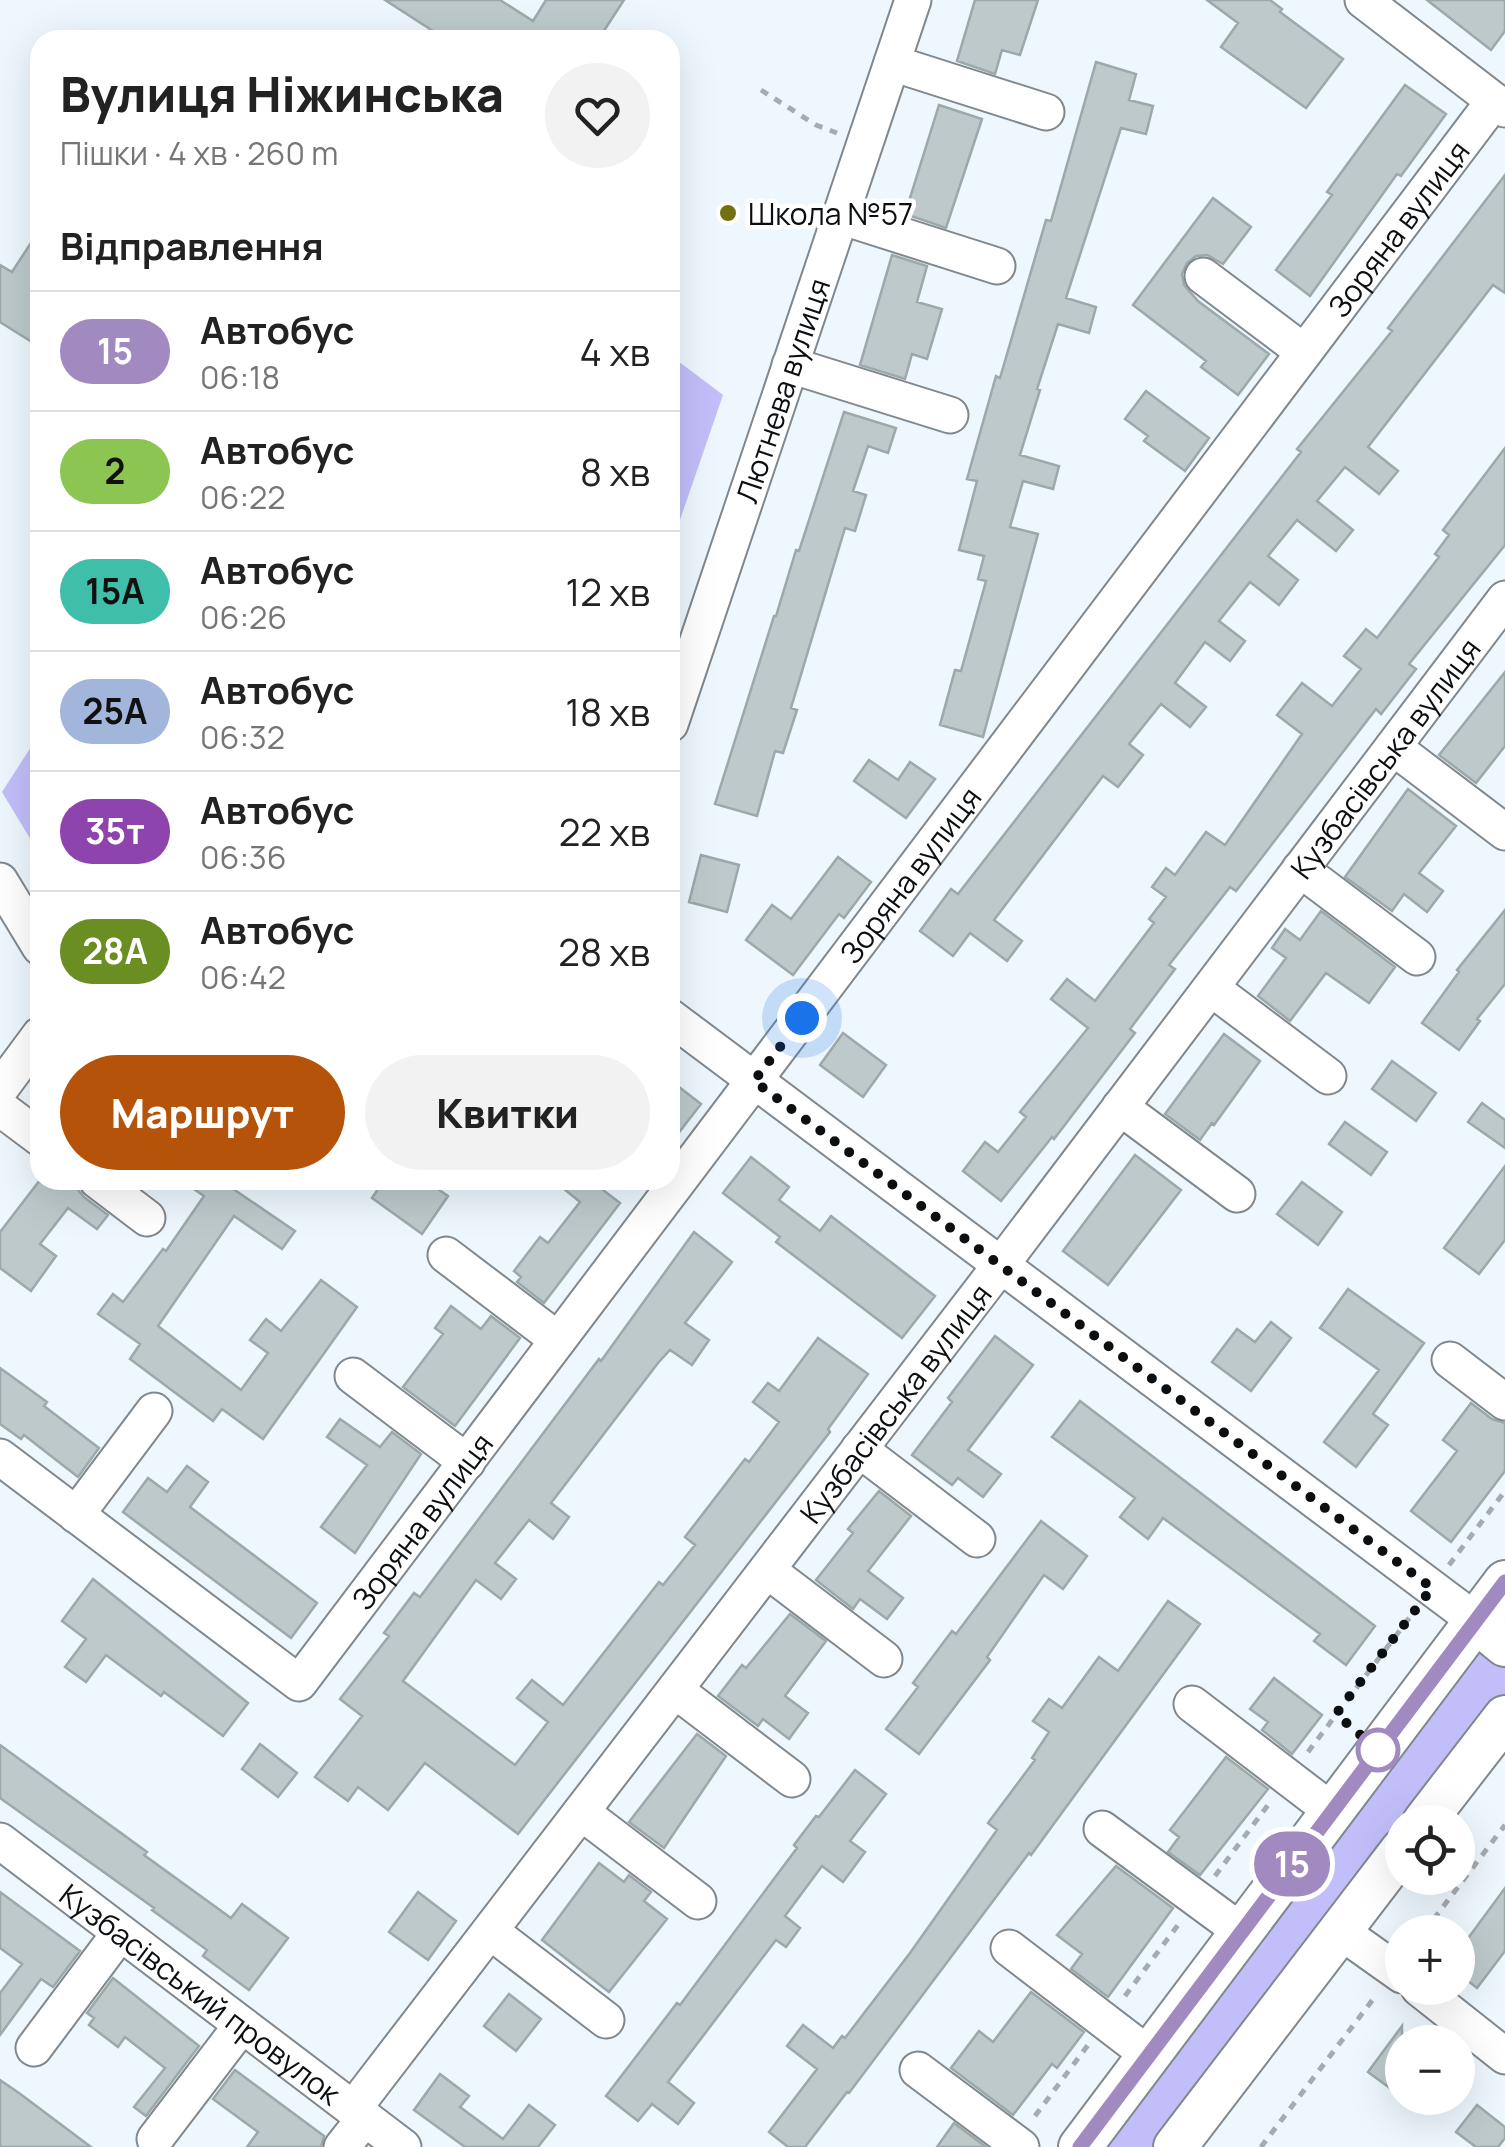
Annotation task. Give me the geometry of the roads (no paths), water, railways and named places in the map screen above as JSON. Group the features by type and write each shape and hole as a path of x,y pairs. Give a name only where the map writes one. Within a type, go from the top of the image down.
{"main road":[{"path":"1080,2147 1332,1811 1490,1633 1505,1582"},
{"path":"1437,1805 1505,1717"},
{"path":"1175,2147 1385,1872"}],"street":[{"name":"Лютнева вулиця","path":"680,694 913,0"},
{"path":"1363,0 1500,105"},
{"path":"892,63 1046,112"},
{"name":"Зоряна вулиця","path":"680,1179 1304,352 1500,105"},
{"path":"840,216 997,266"},
{"path":"1203,276 1304,352"},
{"path":"790,365 950,415"},
{"name":"Кузбасівська вулиця","path":"342,2147 359,2114 490,1931 1393,747 1499,620"},
{"path":"1393,747 1505,832"},
{"path":"1300,869 1416,957"},
{"path":"0,882 30,931"},
{"path":"1211,988 1328,1076"},
{"path":"680,1025 1490,1633"},
{"path":"0,1089 30,1048"},
{"path":"1120,1106 1237,1194"},
{"path":"0,1108 30,1130"},
{"path":"110,1190 148,1218"},
{"name":"Зоряна вулиця","path":"0,1457 299,1684 672,1190"},
{"path":"446,1255 558,1340"},
{"path":"1450,1360 1505,1402"},
{"path":"353,1376 467,1462"},
{"path":"76,1515 154,1411"},
{"path":"860,1449 977,1540"},
{"path":"767,1570 884,1659"},
{"path":"675,1690 792,1779"},
{"path":"1192,1704 1332,1811"},
{"path":"581,1812 698,1902"},
{"path":"1102,1829 1242,1932"},
{"name":"Кузбасівський провулок","path":"0,1842 403,2147"},
{"path":"490,1931 606,2020"},
{"path":"1340,1932 1385,1963"},
{"path":"34,2048 120,1933"},
{"path":"1008,1948 1149,2054"},
{"path":"1441,2005 1505,2056"},
{"path":"155,2139 242,2024"},
{"path":"918,2070 1018,2145"}],"place":[{"name":"Школа №57","path":"728,213"}]}
